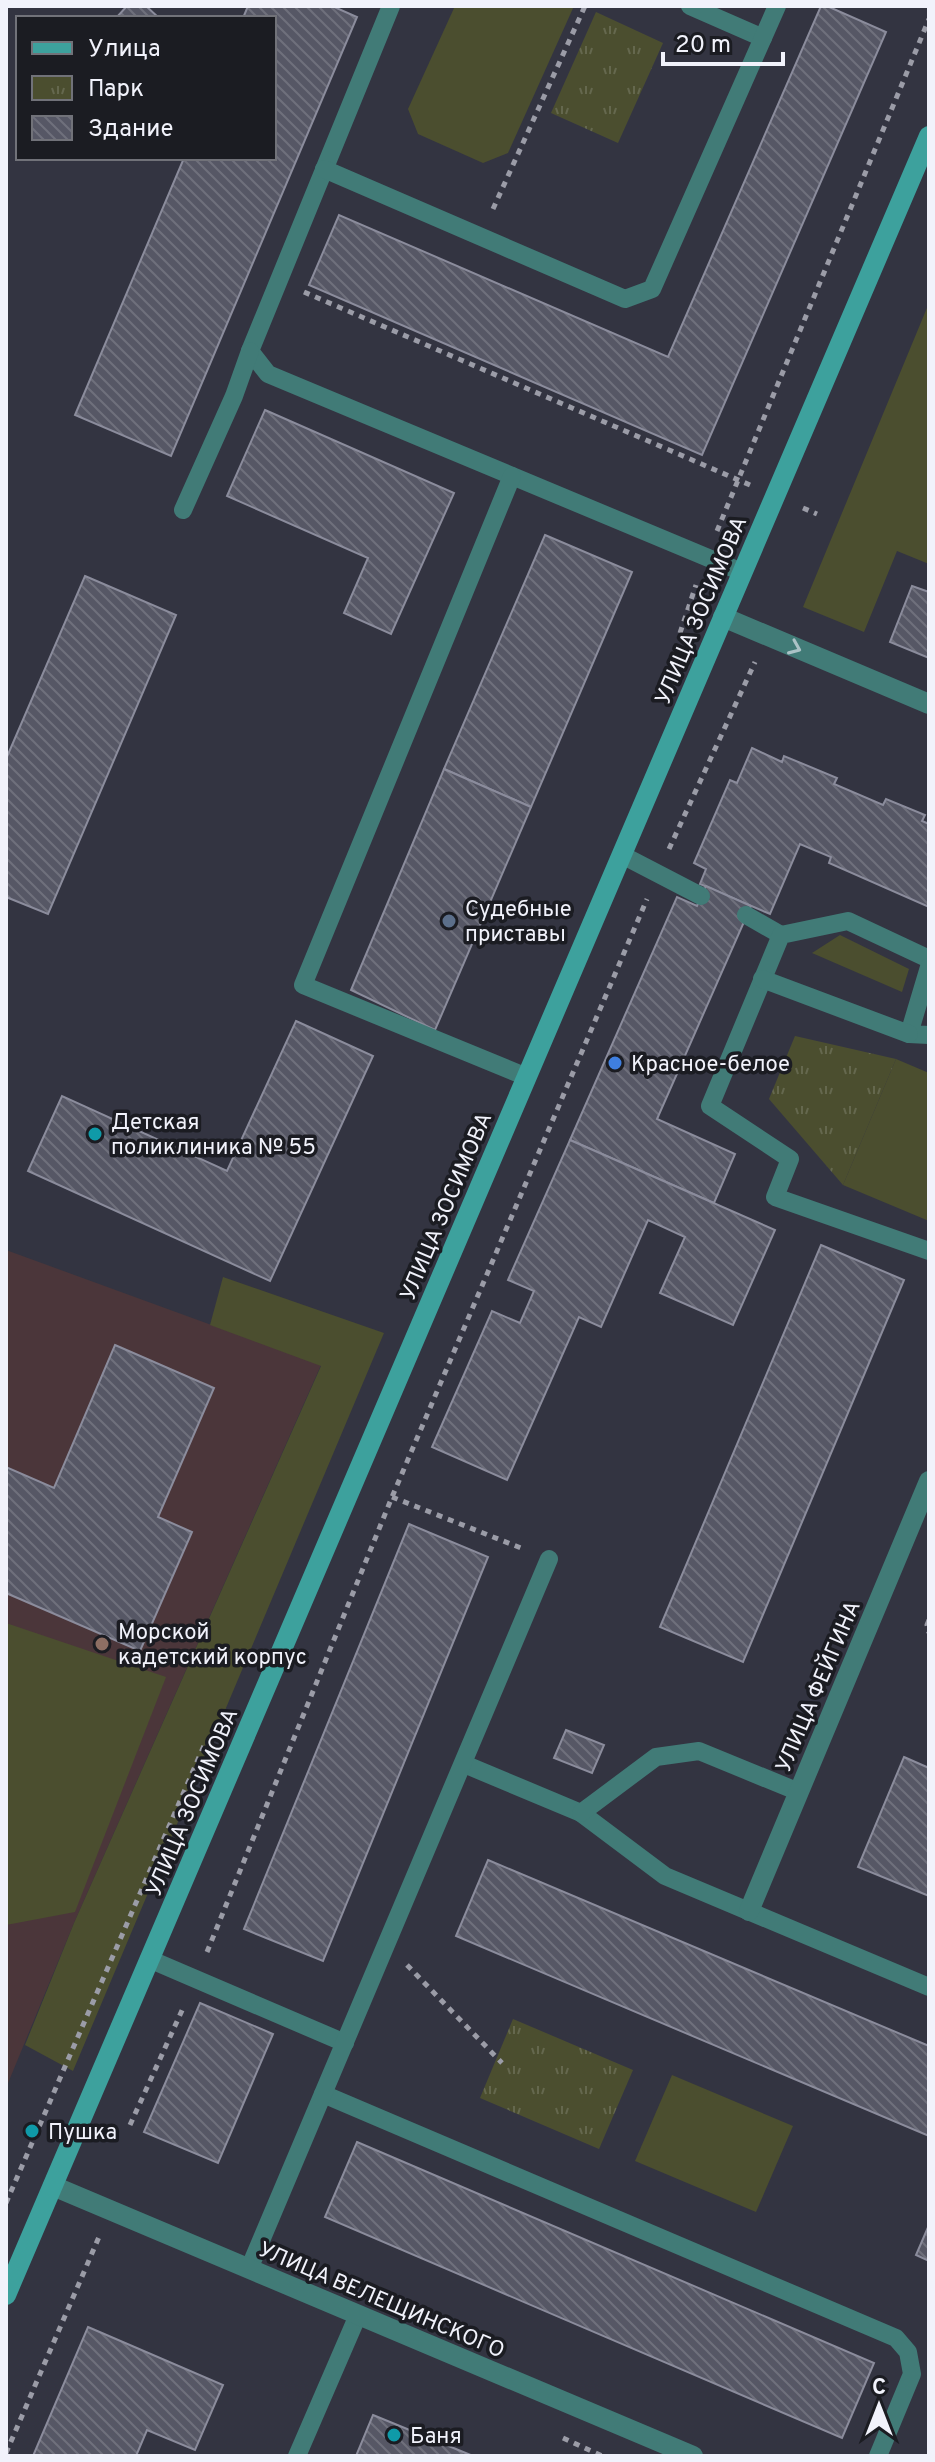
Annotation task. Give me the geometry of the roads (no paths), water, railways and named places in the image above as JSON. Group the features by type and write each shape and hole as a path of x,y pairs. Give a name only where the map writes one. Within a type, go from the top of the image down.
{"main road":[{"name":"УЛИЦА ЗОСИМОВА","path":"6,2295 742,572 927,148"}],"street":[{"path":"723,617 929,704"},
{"name":"УЛИЦА ФЕЙГИНА","path":"749,1911 929,1481"},
{"name":"УЛИЦА ВЕЛЕЩИНСКОГО","path":"53,2186 693,2456"}],"lane":[{"path":"183,510 234,396 391,6"},
{"path":"690,6 763,38"},
{"path":"324,169 625,299 652,289 777,6"},
{"path":"250,351 268,374 742,572"},
{"path":"512,476 303,985 527,1077"},
{"path":"622,855 701,896"},
{"path":"746,915 781,935 848,921 929,959"},
{"path":"781,935 710,1106 790,1159 775,1197 929,1251"},
{"path":"909,1034 929,967"},
{"path":"762,979 909,1034 929,1035"},
{"path":"249,2269 549,1559"},
{"path":"581,1813 656,1757 699,1751 799,1792"},
{"path":"464,1764 581,1813 665,1876 929,1987"},
{"path":"149,1959 345,2043"},
{"path":"323,2094 896,2338 908,2352 912,2374 878,2456"},
{"path":"297,2456 358,2315"}],"place":[{"name":"Судебные приставы","path":"449,921"},
{"name":"Красное-белое","path":"615,1063"},
{"name":"Детская поликлиника № 55","path":"95,1134"},
{"name":"Морской кадетский корпус","path":"102,1644"},
{"name":"Пушка","path":"32,2131"},
{"name":"Баня","path":"394,2435"}]}
